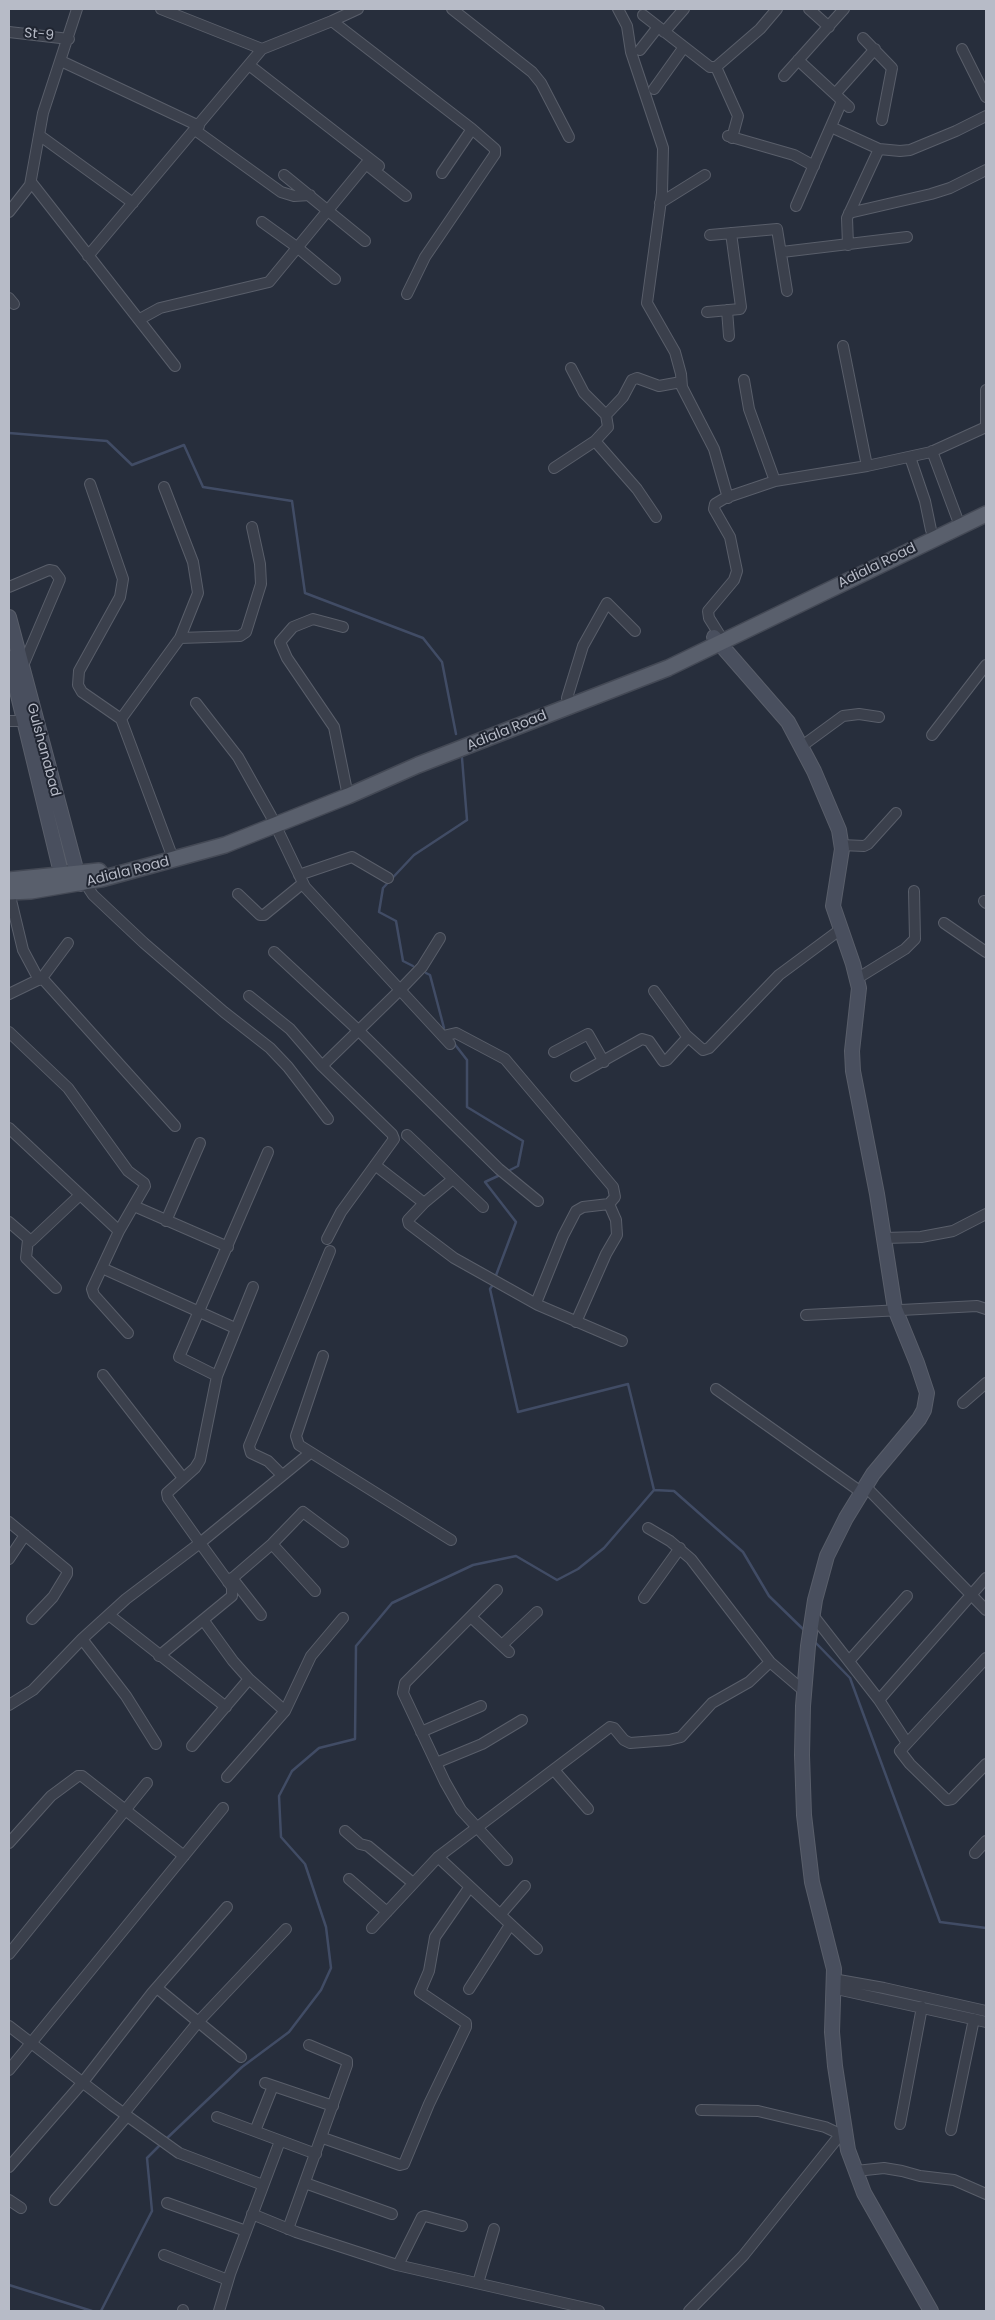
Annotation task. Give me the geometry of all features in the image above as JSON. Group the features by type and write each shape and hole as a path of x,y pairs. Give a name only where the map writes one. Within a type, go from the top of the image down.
{"main road":[{"name":"Adiala Road","path":"347,791 414,757 717,639 986,504"},
{"name":"Adiala Road","path":"9,892 63,880 81,880 225,844 273,820 594,697 986,514"},
{"name":"Gulshanabad","path":"9,617 22,668 30,720 63,880"},
{"path":"717,639 777,707 802,746 839,830 841,845 840,868 833,906 858,978 859,988 852,1051 853,1071 884,1238 895,1309 923,1377 927,1393 926,1402 919,1419 863,1489 827,1556 812,1618 802,1726 804,1815 812,1882 834,1969 835,2066 842,2132 864,2193 931,2311"},
{"name":"Gulshanabad","path":"9,658 81,880"},
{"name":"Adiala Road","path":"81,880 98,871 173,856"},
{"path":"9,880 63,880"}],"street":[{"path":"9,212 14,209 31,182 44,113 77,9"},
{"path":"161,9 262,49"},
{"path":"88,256 262,49 358,9"},
{"path":"452,9 532,72 541,83 570,137"},
{"path":"618,9 627,26 631,52 663,148 660,203 646,298 647,303 675,352 681,374 681,382 714,449 728,498"},
{"path":"640,50 684,9"},
{"path":"643,15 710,67 716,67 754,34 778,9"},
{"path":"809,9 829,26"},
{"path":"784,76 844,9"},
{"path":"332,21 472,129 495,149 495,154 425,257 407,294"},
{"name":"St-9","path":"9,32 69,38"},
{"path":"862,38 892,68 882,120"},
{"path":"654,89 684,47"},
{"path":"796,206 842,101 875,49"},
{"path":"962,49 986,98"},
{"path":"798,60 842,101"},
{"path":"61,62 197,128 281,192 294,196 310,195"},
{"path":"249,65 389,174"},
{"path":"716,67 738,116 730,137 794,155 814,166"},
{"path":"831,127 879,149 888,151 910,150 985,119"},
{"path":"442,173 472,129"},
{"path":"39,135 133,203"},
{"path":"848,245 849,213 879,149"},
{"path":"362,152 366,164 406,196"},
{"path":"140,320 160,308 269,282 366,164"},
{"path":"849,213 950,188 986,170"},
{"path":"284,175 330,210 365,241"},
{"path":"660,203 705,175"},
{"path":"31,182 175,366"},
{"path":"262,222 298,248 335,279"},
{"path":"710,235 777,229 787,291"},
{"path":"707,312 740,310 741,307 731,233"},
{"path":"782,252 907,237"},
{"path":"727,310 729,336"},
{"path":"843,346 867,466"},
{"path":"554,468 595,441 608,427 606,414 584,393 570,368"},
{"path":"606,414 623,397 632,380 637,378 660,386 681,382"},
{"path":"744,380 749,409 775,481"},
{"path":"717,639 708,611 734,580 737,571 730,537 714,506 728,498 775,481 867,466 932,452 986,426 986,390"},
{"path":"595,441 637,489 656,517"},
{"path":"932,452 957,518"},
{"path":"910,457 925,501 931,530"},
{"path":"90,484 123,579 120,597 80,671 78,686 82,692 121,719 173,856"},
{"path":"121,719 180,638 198,593 193,562 164,487"},
{"path":"180,638 240,636 246,632 261,584 260,564 252,527"},
{"path":"9,587 48,570 54,571 60,579 22,668"},
{"path":"567,698 582,646 607,603 635,632"},
{"path":"343,627 313,619 293,628 280,642 287,658 334,727 347,791"},
{"path":"932,735 986,665"},
{"path":"196,703 238,757 273,820 300,880 450,1044"},
{"path":"802,746 843,716 859,714 879,717"},
{"path":"9,721 30,720"},
{"path":"841,845 864,846 868,844 896,813"},
{"path":"238,894 260,915 264,915 300,880 352,857 388,878"},
{"path":"81,880 93,895 144,943 270,1048 288,1067 328,1119"},
{"path":"858,978 905,949 915,939 914,890"},
{"path":"9,892 23,950 40,979 175,1126"},
{"path":"944,923 986,952"},
{"path":"654,991 688,1037 703,1050 710,1048 779,974 840,929"},
{"path":"322,1066 422,967 440,938"},
{"path":"9,994 40,979 68,943"},
{"path":"274,952 358,1030 499,1169 538,1201"},
{"path":"249,996 290,1029 322,1066 392,1134 394,1139 341,1212 326,1238"},
{"path":"9,1032 68,1088 128,1171 144,1183 92,1289 94,1295 128,1334"},
{"path":"443,1036 456,1033 505,1059 613,1187 616,1197 609,1204 583,1207 576,1211 563,1236 536,1303"},
{"path":"554,1052 588,1034 604,1062"},
{"path":"576,1076 645,1038 663,1061 688,1037"},
{"path":"9,1128 119,1231"},
{"path":"407,1135 483,1207"},
{"path":"166,1221 200,1143"},
{"path":"217,1376 179,1357 200,1313 268,1152"},
{"path":"375,1165 424,1202"},
{"path":"453,1179 424,1202 408,1220 415,1230 454,1258 536,1303 622,1342"},
{"path":"28,1240 35,1239 80,1195"},
{"path":"576,1322 606,1254 617,1235 616,1220 609,1204"},
{"path":"134,1206 228,1247"},
{"path":"884,1238 921,1237 953,1232 986,1214"},
{"path":"9,1222 28,1240"},
{"path":"28,1240 26,1258 56,1288"},
{"path":"282,1475 268,1461 251,1453 249,1446 330,1251"},
{"path":"102,1268 235,1328"},
{"path":"253,1287 217,1376 200,1460 196,1468 168,1490 168,1498 200,1543 261,1615"},
{"path":"806,1315 977,1306 986,1310"},
{"path":"323,1356 296,1436 299,1445 310,1454 451,1540"},
{"path":"104,1375 183,1478"},
{"path":"963,1403 986,1383"},
{"path":"716,1389 863,1489 986,1610"},
{"path":"9,1705 33,1690 82,1639 126,1599 200,1543 310,1454"},
{"path":"230,1580 272,1544 303,1512 343,1542"},
{"path":"9,1522 67,1570 67,1574 53,1598 32,1619"},
{"path":"648,1528 680,1548 704,1573 728,1609 770,1662 804,1691"},
{"path":"9,1559 25,1535"},
{"path":"272,1544 315,1591"},
{"path":"644,1598 680,1548"},
{"path":"879,1700 986,1578"},
{"path":"159,1656 232,1596 233,1591 230,1580"},
{"path":"497,1590 405,1683 403,1693 436,1763 461,1810 507,1860"},
{"path":"849,1661 907,1596"},
{"path":"471,1617 506,1649 537,1612"},
{"path":"109,1615 226,1707"},
{"path":"227,1777 285,1711 311,1656 343,1618"},
{"path":"812,1618 879,1700 907,1743"},
{"path":"204,1620 233,1661 249,1679 285,1711"},
{"path":"82,1639 126,1696 156,1744"},
{"path":"986,1658 900,1750 901,1754 947,1800 952,1799 986,1764"},
{"path":"372,1928 438,1857 610,1727 614,1728 624,1740 630,1743 670,1740 680,1737 712,1703 749,1682 770,1662"},
{"path":"192,1746 249,1679"},
{"path":"421,1732 481,1706"},
{"path":"436,1763 482,1744 522,1720"},
{"path":"554,1770 588,1809"},
{"path":"9,1843 51,1796 78,1776 82,1776 184,1856"},
{"path":"9,1954 147,1783"},
{"path":"9,2070 223,1808"},
{"path":"344,1831 360,1844 368,1846 413,1883"},
{"path":"975,1853 986,1841"},
{"path":"438,1857 469,1888 537,1949"},
{"path":"349,1878 387,1912"},
{"path":"500,1915 525,1886"},
{"path":"323,2138 400,2165 404,2164 428,2104 466,2027 466,2023 420,1992 420,1987 429,1970 435,1937 469,1888"},
{"path":"9,2167 82,2082 157,1988 227,1907"},
{"path":"469,1989 510,1925"},
{"path":"55,2200 199,2021 286,1929"},
{"path":"833,1984 986,2022"},
{"path":"833,1984 884,1988 986,2011"},
{"path":"157,1988 241,2057"},
{"path":"900,2124 922,2007"},
{"path":"951,2130 974,2019"},
{"path":"9,2026 179,2153 263,2185"},
{"path":"288,2229 323,2138 347,2060 309,2045"},
{"path":"255,2131 269,2084 333,2106"},
{"path":"689,2311 743,2256 842,2132 758,2111 701,2110"},
{"path":"217,2117 316,2154"},
{"path":"219,2311 228,2280 280,2141"},
{"path":"856,2172 884,2168 902,2170 920,2176 954,2180 986,2194"},
{"path":"305,2183 392,2214"},
{"path":"9,2200 21,2208"},
{"path":"167,2203 246,2231"},
{"path":"252,2214 288,2229 398,2265 478,2283 574,2308 598,2311"},
{"path":"398,2265 422,2217 425,2216 462,2226"},
{"path":"478,2283 494,2229"},
{"path":"164,2255 228,2280"}],"waterway":[{"path":"9,433 107,441 132,465 184,445 203,487 292,501 305,593 423,638 442,662 456,734"},
{"path":"413,966 403,961 396,921 379,912 383,888 414,855 467,820 462,758"},
{"path":"426,973 430,975 444,1028"},
{"path":"453,1042 467,1060 467,1107 523,1141 518,1166 508,1171"},
{"path":"495,1278 516,1222 485,1182 500,1175"},
{"path":"492,1286 490,1289 518,1412 628,1384 654,1490"},
{"path":"165,2140 242,2067 289,2032 321,1990 331,1968 326,1927 305,1864 281,1837 279,1796 292,1771 319,1748 355,1739 356,1646 392,1603 473,1565 516,1556 557,1580 578,1569 604,1548 654,1490 674,1491 743,1552 769,1596 805,1631"},
{"path":"814,1641 850,1678 940,1922 986,1928"},
{"path":"101,2311 152,2211 147,2158 161,2144"},
{"path":"9,2285 92,2311"}]}
